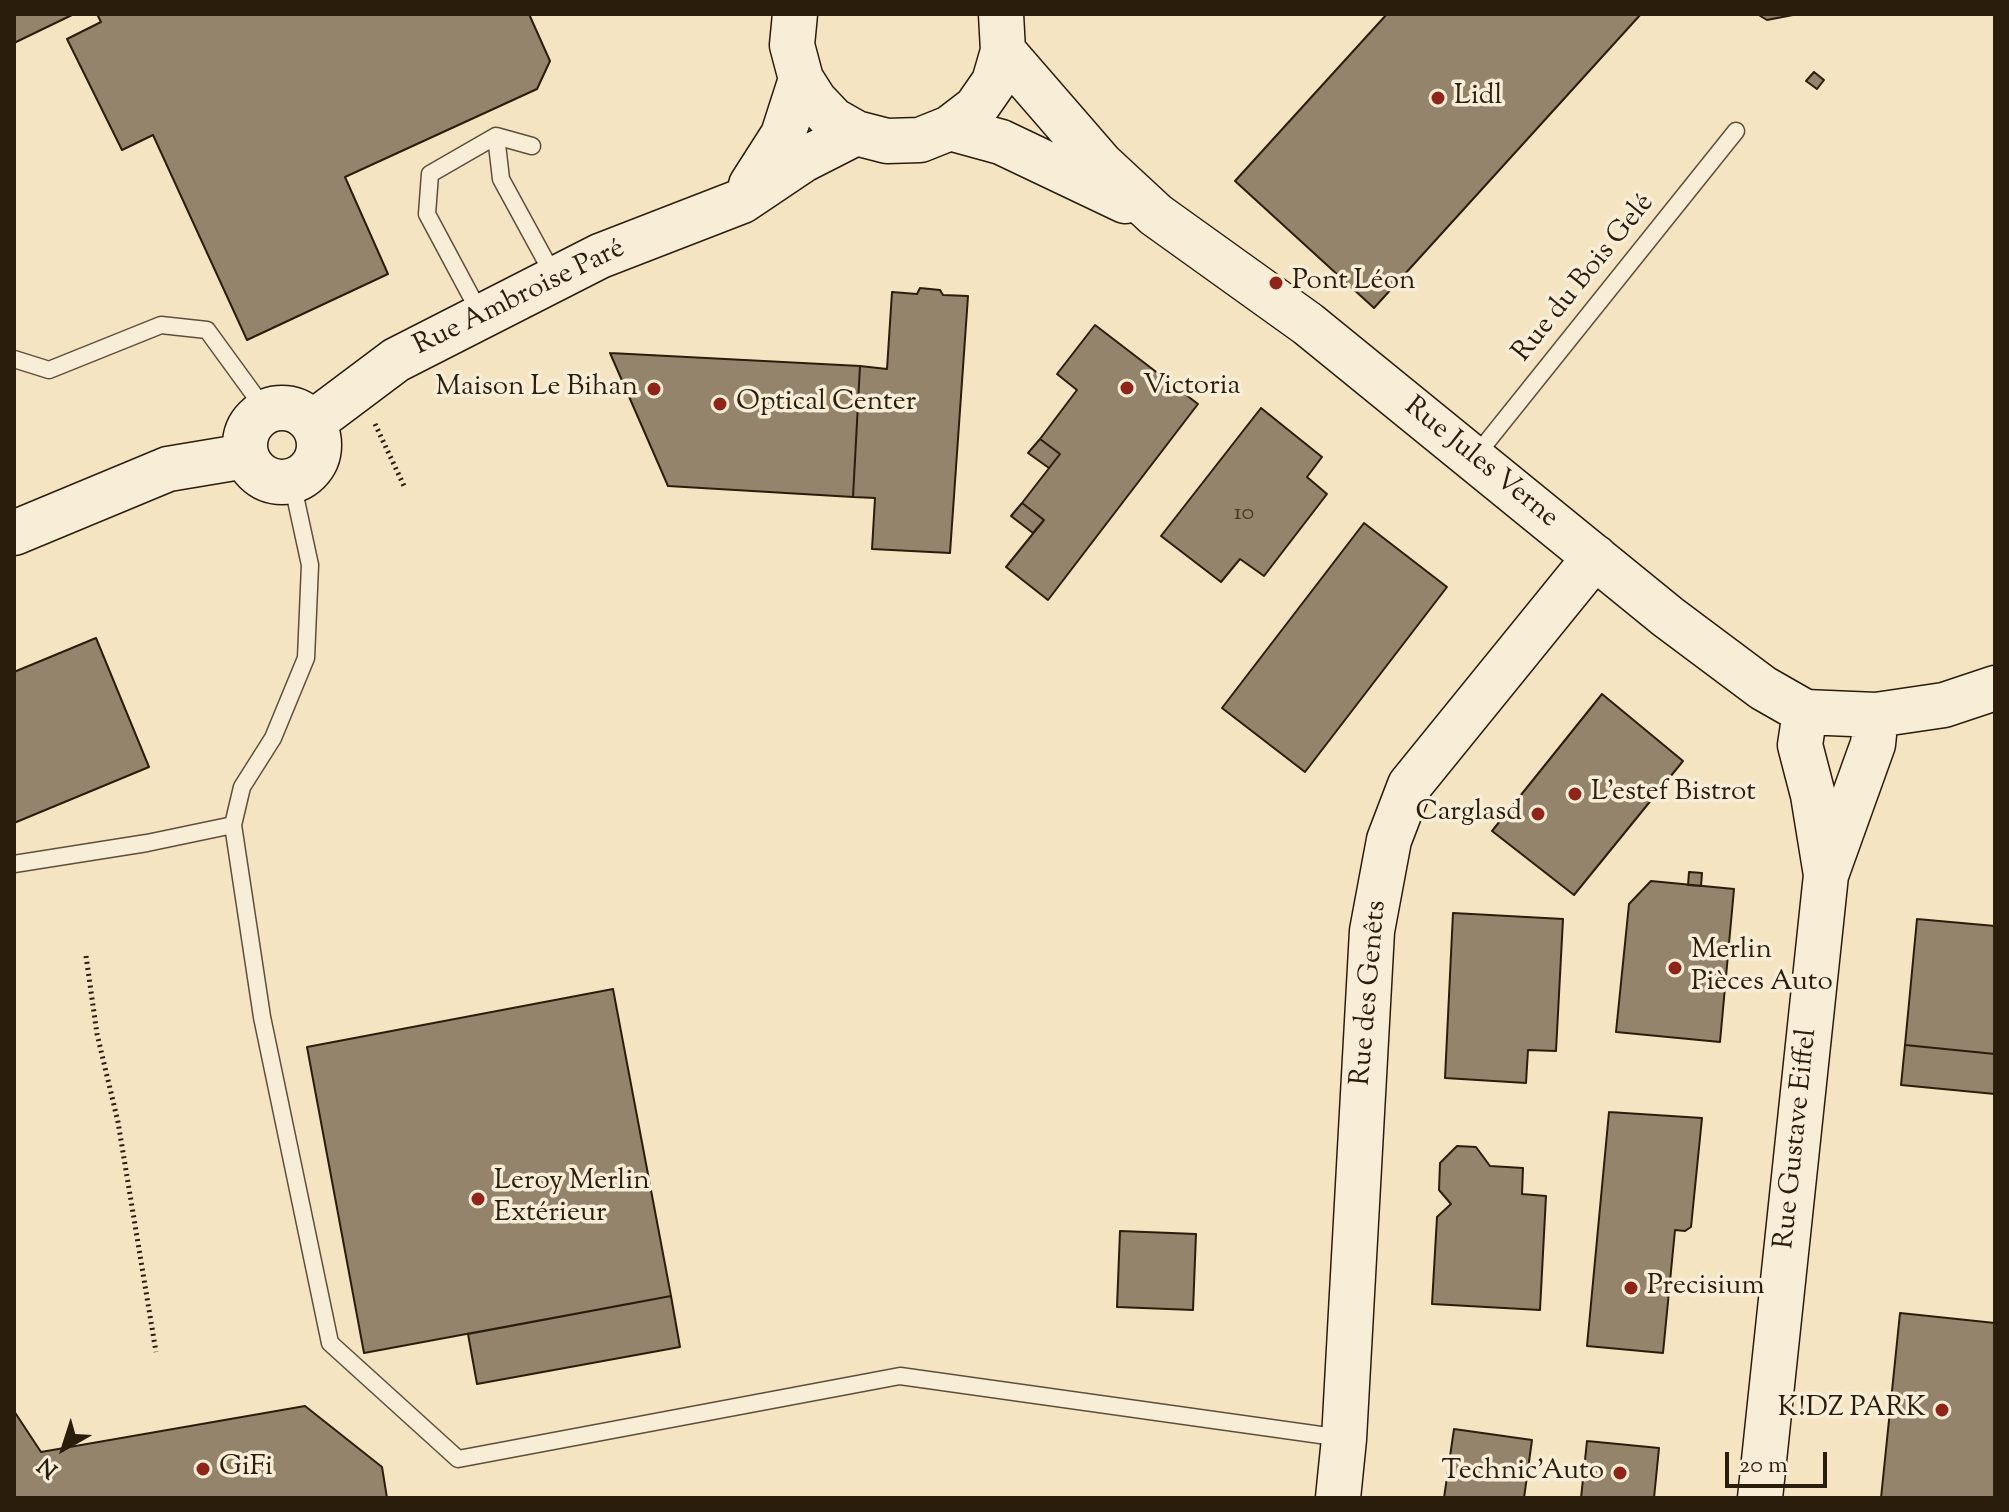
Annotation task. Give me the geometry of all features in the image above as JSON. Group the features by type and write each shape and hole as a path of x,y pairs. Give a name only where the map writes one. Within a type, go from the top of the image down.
{"street":[{"path":"795,14 792,45 801,79 815,101 833,120 856,133 887,141 920,140 950,128 976,108 994,82 1002,32"},
{"name":"Rue Jules Verne","path":"1002,32 1101,164 1156,215 1308,324 1668,617 1751,679 1805,712"},
{"path":"742,201 783,135 801,79"},
{"name":"Rue Jules Verne","path":"950,128 1001,142 1156,215"},
{"name":"Rue Ambroise Paré","path":"312,423 396,360 600,256 742,201 803,160 856,133"},
{"path":"291,408 312,423 319,434 320,447 311,470 292,482 280,483 259,475 246,456 244,443 255,419 266,411 291,408"},
{"path":"14,533 168,469 246,456"},
{"name":"Rue des Genêts","path":"1338,1498 1344,1439 1372,931 1389,840 1410,785 1595,557"},
{"path":"1805,712 1876,715 1944,705 1995,688"},
{"name":"Rue Gustave Eiffel","path":"1805,712 1800,745 1813,795 1826,875"},
{"name":"Rue Gustave Eiffel","path":"1760,1498 1826,875 1873,744 1876,715"}],"lane":[{"name":"Rue du Bois Gelé","path":"1473,459 1736,131"},
{"path":"482,316 427,214 430,174 496,136 532,146"},
{"path":"496,136 501,179 556,279"},
{"path":"14,359 49,370 161,325 207,330 266,411"},
{"path":"292,482 310,565 306,658 273,738 242,787 233,825 262,1017 330,1343 458,1459 900,1376 1344,1439"},
{"path":"14,864 147,843 233,825"}],"path":[{"path":"373,420 405,488"},
{"path":"86,956 97,1034 118,1122 156,1352"}],"building":[{"path":"14,14 74,14 14,43"},
{"path":"97,14 529,14 550,61 537,89 345,177 388,274 247,340 153,135 122,150 67,39 101,22"},
{"name":"Lidl","path":"1387,14 1641,14 1374,308 1235,181"},
{"path":"1757,14 1798,14 1767,20"},
{"path":"1814,72 1824,80 1817,89 1806,81"},
{"path":"920,288 940,290 943,295 968,296 950,553 872,549 875,498 853,497 860,366 887,369 892,292 917,294"},
{"path":"1095,325 1198,404 1048,600 1006,567 1044,520 1022,503 1060,454 1040,439 1077,390 1057,374"},
{"path":"610,353 860,366 853,497 668,486"},
{"path":"1261,408 1322,457 1307,477 1327,494 1264,576 1240,559 1221,582 1161,536"},
{"path":"1040,439 1060,454 1049,468 1028,453"},
{"path":"1022,503 1044,520 1033,533 1011,516"},
{"path":"1364,523 1447,587 1305,772 1222,708"},
{"path":"96,638 149,767 14,823 14,672"},
{"path":"1602,694 1683,761 1574,895 1492,831"},
{"path":"1689,872 1702,873 1701,886 1688,885"},
{"name":"Merlin Pièces Auto","path":"1651,881 1734,889 1720,1042 1616,1032 1629,904"},
{"path":"1453,913 1563,919 1556,1051 1528,1050 1526,1083 1445,1078"},
{"path":"1917,919 1995,926 1995,1054 1905,1045"},
{"path":"613,989 671,1296 364,1353 307,1047"},
{"path":"1905,1045 1995,1054 1995,1094 1901,1085"},
{"name":"Precisium","path":"1609,1112 1702,1118 1691,1227 1685,1231 1675,1230 1663,1353 1587,1346"},
{"path":"1457,1146 1476,1147 1490,1166 1523,1168 1522,1194 1546,1196 1540,1310 1432,1304 1437,1217 1451,1204 1439,1190 1440,1163"},
{"path":"1120,1231 1196,1234 1193,1310 1117,1307"},
{"path":"671,1296 680,1347 477,1384 468,1334"},
{"name":"K!DZ PARK","path":"1900,1313 1995,1323 1995,1498 1881,1498"},
{"path":"305,1406 382,1467 387,1498 14,1498 14,1411 41,1452"},
{"path":"1454,1429 1532,1440 1524,1498 1444,1498"},
{"name":"Technic'Auto","path":"1587,1441 1659,1448 1654,1498 1581,1498"}],"place":[{"name":"Lidl","path":"1438,98"},
{"name":"Pont Léon","path":"1276,283"},
{"name":"Victoria","path":"1127,388"},
{"name":"Maison Le Bihan","path":"654,389"},
{"name":"Optical Center","path":"720,404"},
{"name":"L'estef Bistrot","path":"1575,794"},
{"name":"Carglasd","path":"1538,814"},
{"name":"Merlin Pièces Auto","path":"1675,968"},
{"name":"Leroy Merlin Extérieur","path":"478,1199"},
{"name":"Precisium","path":"1631,1288"},
{"name":"K!DZ PARK","path":"1942,1410"},
{"name":"GiFi","path":"203,1469"},
{"name":"Technic'Auto","path":"1620,1473"}]}
